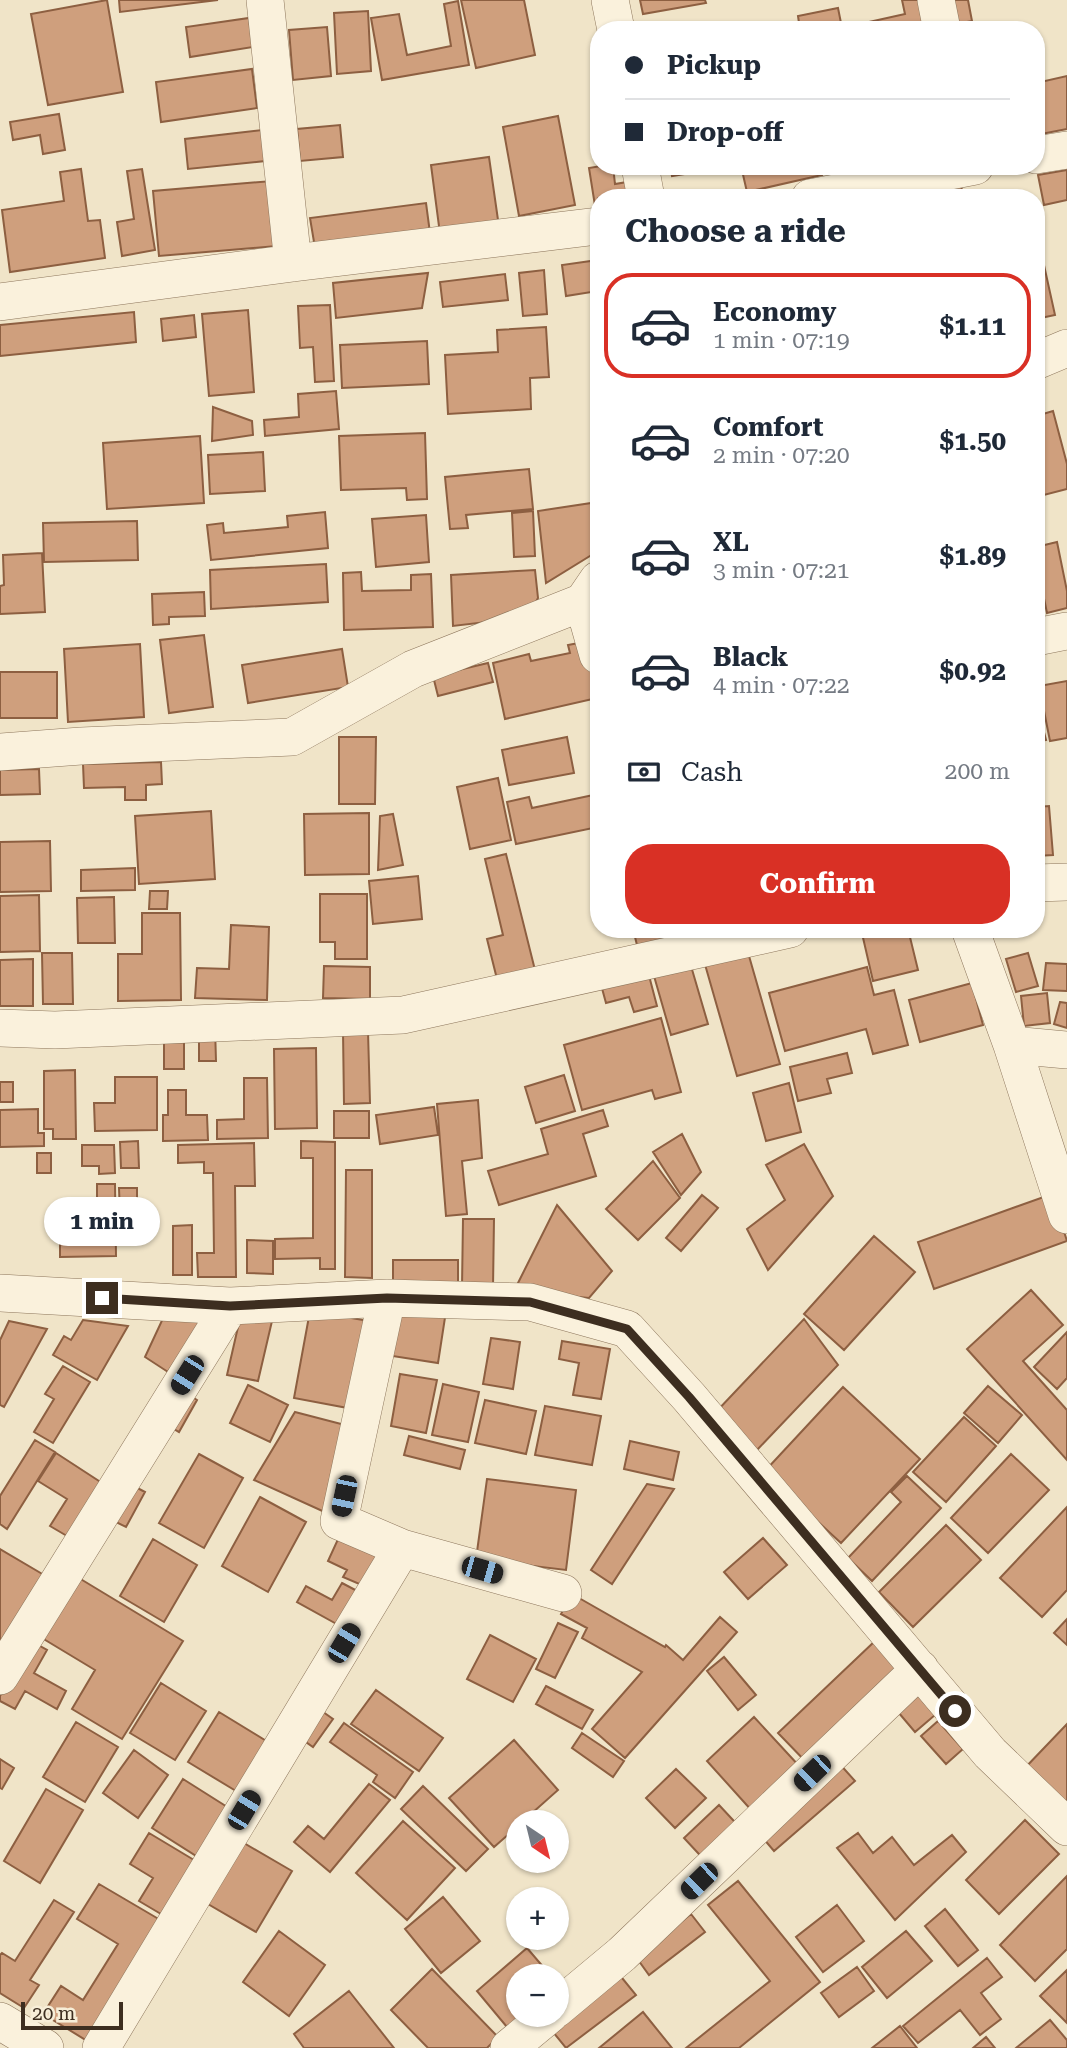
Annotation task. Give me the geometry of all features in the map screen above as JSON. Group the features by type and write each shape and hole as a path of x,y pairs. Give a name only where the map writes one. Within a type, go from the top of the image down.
{"street":[{"path":"265,0 293,263"},
{"path":"610,0 614,21"},
{"path":"936,0 940,21"},
{"path":"1045,154 1067,150"},
{"path":"856,189 927,175"},
{"path":"0,302 590,227"},
{"path":"1045,357 1067,348"},
{"path":"0,752 292,737 413,669 590,591"},
{"path":"1045,635 1067,631"},
{"path":"1045,883 1067,882"},
{"path":"0,1028 55,1030 404,1014 749,938"},
{"path":"973,938 1012,1045 1067,1214"},
{"path":"1012,1045 1067,1051"},
{"path":"0,1293 230,1306 387,1298 530,1302 627,1329 698,1407 990,1753 1067,1827"},
{"path":"387,1298 339,1521 402,1548 564,1593"},
{"path":"0,1676 230,1306"},
{"path":"101,2048 402,1548"},
{"path":"569,1997 622,1954 920,1670"},
{"path":"0,2021 45,2048"},
{"path":"509,2048 534,2027"}],"building":[{"path":"107,0 123,92 48,105 31,14"},
{"path":"119,0 218,0 120,12"},
{"path":"461,0 524,0 535,55 476,68"},
{"path":"640,0 705,0 706,3 643,14"},
{"path":"902,0 926,0 930,21 874,21 905,14"},
{"path":"947,0 968,0 972,21 951,21"},
{"path":"458,1 469,65 382,80 371,18 399,14 407,55 451,46 444,4"},
{"path":"838,8 841,21 799,21 798,16"},
{"path":"368,11 371,71 337,74 334,13"},
{"path":"249,18 253,47 190,57 186,27"},
{"path":"327,27 331,76 293,80 289,30"},
{"path":"252,69 257,108 161,122 156,82"},
{"path":"1067,76 1067,129 1045,133 1045,81"},
{"path":"59,114 65,150 43,154 40,135 13,140 10,122"},
{"path":"558,116 575,205 519,216 503,127"},
{"path":"340,125 343,157 300,161 297,129"},
{"path":"262,130 265,161 188,169 185,139"},
{"path":"489,157 499,227 440,234 431,165"},
{"path":"81,169 88,221 100,220 105,258 10,272 2,210 64,201 60,172"},
{"path":"142,169 155,250 122,256 117,222 134,219 127,171"},
{"path":"1067,170 1067,200 1045,205 1045,189 1041,189 1038,175"},
{"path":"590,175 614,175 615,184 639,180 640,189 592,189"},
{"path":"743,175 822,175 760,189 746,189"},
{"path":"272,181 277,246 159,256 153,191"},
{"path":"426,203 430,233 315,248 310,218"},
{"path":"590,261 590,292 566,296 562,265"},
{"path":"544,270 547,314 523,316 519,273"},
{"path":"1045,270 1055,315 1045,317"},
{"path":"428,273 422,308 336,318 333,283"},
{"path":"505,274 508,300 443,307 440,282"},
{"path":"330,305 334,381 315,382 313,347 300,348 298,306"},
{"path":"248,310 254,392 209,396 202,314"},
{"path":"134,312 136,342 0,356 0,325"},
{"path":"194,315 196,337 163,341 161,319"},
{"path":"546,327 549,377 530,378 531,409 448,414 445,355 498,352 497,330"},
{"path":"427,341 429,384 342,388 340,345"},
{"path":"336,391 339,429 265,436 264,420 299,417 298,394"},
{"path":"213,407 252,421 253,435 212,441"},
{"path":"1053,411 1067,464 1067,489 1045,495 1045,413"},
{"path":"425,433 427,499 407,500 406,488 341,490 339,436"},
{"path":"200,436 204,503 107,509 103,443"},
{"path":"263,452 265,491 210,494 208,455"},
{"path":"529,469 533,509 466,515 468,528 450,529 445,477"},
{"path":"590,503 590,556 546,583 538,511"},
{"path":"533,511 535,556 514,557 512,513"},
{"path":"325,512 328,548 211,560 207,525 223,523 224,533 288,527 287,516"},
{"path":"426,515 429,562 376,567 372,519"},
{"path":"137,521 138,560 44,562 43,523"},
{"path":"1057,542 1067,591 1067,608 1047,613 1045,603 1045,545"},
{"path":"42,553 45,612 0,614 0,586 4,585 3,555"},
{"path":"326,564 328,602 211,609 210,570"},
{"path":"535,570 538,598 528,617 453,626 451,575"},
{"path":"361,572 362,591 411,590 411,575 431,574 433,627 344,630 343,573"},
{"path":"204,592 205,616 169,617 169,624 153,625 152,594"},
{"path":"204,635 213,707 169,713 160,640"},
{"path":"584,642 590,668 590,700 505,719 493,663 529,654 531,661 570,653 568,645"},
{"path":"140,644 144,717 68,722 64,649"},
{"path":"342,649 348,687 248,703 242,665"},
{"path":"488,663 493,682 438,696 433,676"},
{"path":"0,672 57,672 57,718 0,718"},
{"path":"1067,681 1067,738 1050,741 1045,716 1045,685"},
{"path":"339,737 376,737 375,804 339,804"},
{"path":"567,737 574,773 509,785 502,750"},
{"path":"161,762 162,784 146,785 146,800 125,800 125,787 84,788 83,764"},
{"path":"39,769 40,794 0,795 0,770"},
{"path":"498,778 511,840 470,849 457,787"},
{"path":"590,796 590,829 516,844 507,802 529,797 532,808"},
{"path":"1045,806 1049,806 1053,855 1045,855"},
{"path":"211,811 215,879 139,884 135,816"},
{"path":"369,813 369,874 305,875 304,814"},
{"path":"393,814 403,865 378,870 380,816"},
{"path":"50,841 51,891 0,892 0,842"},
{"path":"506,854 535,970 497,979 487,939 503,935 485,859"},
{"path":"135,868 135,890 81,891 81,870"},
{"path":"418,876 422,919 373,924 369,881"},
{"path":"150,891 168,891 167,909 149,909"},
{"path":"320,894 367,894 367,959 335,959 335,942 320,942"},
{"path":"39,895 40,951 0,952 0,896"},
{"path":"114,897 115,943 78,943 77,898"},
{"path":"142,913 180,913 181,1000 118,1001 118,954 142,954"},
{"path":"231,925 269,927 267,1000 195,998 197,968 229,969"},
{"path":"635,938 678,938 638,949"},
{"path":"863,938 910,938 918,970 873,981"},
{"path":"747,949 780,1064 737,1076 704,961"},
{"path":"42,953 72,953 73,1004 43,1004"},
{"path":"1028,953 1038,986 1016,992 1006,959"},
{"path":"33,959 33,1006 0,1006 0,960"},
{"path":"1046,963 1067,964 1067,991 1043,990"},
{"path":"324,966 370,967 370,999 323,998"},
{"path":"691,966 708,1024 671,1035 654,976"},
{"path":"867,967 874,995 894,990 908,1045 873,1054 866,1029 785,1051 769,993"},
{"path":"647,968 657,1006 634,1012 629,997 606,1003 600,981"},
{"path":"972,983 983,1025 920,1042 909,1000"},
{"path":"1047,993 1050,1023 1024,1026 1021,996"},
{"path":"1060,1002 1067,1003 1067,1028 1054,1024"},
{"path":"661,1018 681,1092 655,1099 652,1090 582,1110 564,1045"},
{"path":"199,1027 215,1027 216,1061 199,1061"},
{"path":"343,1031 368,1031 370,1103 344,1104"},
{"path":"184,1042 184,1069 164,1069 164,1043"},
{"path":"316,1048 317,1128 275,1129 274,1049"},
{"path":"847,1053 852,1073 827,1079 831,1093 798,1101 790,1067"},
{"path":"75,1070 76,1139 53,1139 53,1129 44,1129 44,1071"},
{"path":"564,1075 575,1111 536,1123 525,1087"},
{"path":"115,1077 157,1077 157,1130 95,1131 94,1103 115,1103"},
{"path":"244,1078 267,1078 268,1138 217,1139 217,1120 244,1119"},
{"path":"0,1082 13,1082 13,1102 0,1102"},
{"path":"789,1083 801,1132 766,1141 753,1093"},
{"path":"168,1090 186,1090 186,1115 207,1115 208,1140 163,1141 163,1115 168,1115"},
{"path":"478,1100 482,1158 462,1161 467,1214 446,1216 437,1104"},
{"path":"434,1107 438,1135 380,1144 376,1115"},
{"path":"38,1109 38,1133 44,1133 44,1146 0,1147 0,1110"},
{"path":"603,1110 608,1126 583,1134 596,1176 499,1205 488,1171 548,1154 541,1129"},
{"path":"334,1111 369,1111 369,1138 334,1138"},
{"path":"682,1134 701,1172 681,1195 653,1152"},
{"path":"138,1141 139,1168 121,1168 120,1142"},
{"path":"301,1141 335,1142 335,1269 320,1269 320,1258 275,1259 275,1239 313,1238 313,1158 301,1158"},
{"path":"254,1143 255,1186 235,1186 236,1277 198,1277 197,1253 214,1253 213,1173 204,1173 204,1162 178,1163 178,1145"},
{"path":"804,1144 833,1196 768,1270 747,1229 785,1200 766,1165"},
{"path":"82,1145 114,1145 115,1173 99,1174 99,1166 82,1166"},
{"path":"37,1153 51,1153 51,1173 37,1173"},
{"path":"653,1161 680,1198 638,1240 606,1209"},
{"path":"346,1170 372,1170 372,1278 345,1277"},
{"path":"97,1184 115,1184 116,1256 60,1257 60,1228 77,1228 76,1208 97,1207"},
{"path":"119,1188 137,1188 137,1214 120,1215"},
{"path":"1052,1194 1067,1241 934,1289 918,1242"},
{"path":"702,1195 718,1208 681,1251 666,1238"},
{"path":"557,1205 612,1271 589,1298 514,1291"},
{"path":"463,1219 494,1219 493,1288 462,1287"},
{"path":"192,1225 192,1275 173,1275 173,1226"},
{"path":"874,1236 915,1272 844,1350 804,1314"},
{"path":"247,1240 273,1241 273,1274 247,1273"},
{"path":"393,1260 458,1260 458,1285 393,1284"},
{"path":"1031,1290 1063,1325 1023,1361 1067,1410 1067,1460 967,1349"},
{"path":"395,1303 446,1311 438,1363 386,1355"},
{"path":"310,1311 369,1321 353,1409 294,1398"},
{"path":"165,1314 204,1319 168,1372 145,1357"},
{"path":"241,1314 272,1321 258,1381 227,1375"},
{"path":"804,1319 838,1365 756,1451 715,1413"},
{"path":"83,1320 128,1326 97,1380 53,1355 64,1336 71,1340"},
{"path":"9,1321 47,1329 4,1407 0,1405 0,1340"},
{"path":"1067,1332 1067,1378 1057,1389 1034,1367"},
{"path":"491,1338 520,1342 513,1389 483,1384"},
{"path":"562,1341 610,1349 601,1399 573,1395 579,1363 559,1359"},
{"path":"63,1366 90,1382 53,1443 34,1432 54,1399 45,1394"},
{"path":"400,1374 437,1380 426,1433 391,1426"},
{"path":"443,1384 479,1392 468,1442 432,1435"},
{"path":"248,1385 288,1405 270,1442 230,1423"},
{"path":"988,1386 1022,1415 998,1443 964,1413"},
{"path":"843,1387 920,1459 841,1543 764,1472"},
{"path":"183,1391 197,1400 179,1432 164,1423"},
{"path":"485,1400 536,1411 526,1454 475,1443"},
{"path":"545,1406 601,1416 592,1465 535,1455"},
{"path":"295,1412 345,1425 329,1514 254,1480"},
{"path":"964,1417 996,1446 946,1502 913,1472"},
{"path":"409,1436 465,1450 460,1469 404,1455"},
{"path":"35,1440 55,1452 7,1529 0,1524 0,1496"},
{"path":"630,1441 679,1452 673,1480 624,1469"},
{"path":"56,1453 102,1483 67,1536 50,1526 67,1499 38,1481"},
{"path":"199,1454 243,1478 204,1548 159,1523"},
{"path":"1011,1454 1049,1490 988,1553 951,1518"},
{"path":"907,1476 941,1508 872,1581 848,1558 901,1502 891,1492"},
{"path":"487,1479 576,1490 566,1570 476,1559"},
{"path":"126,1482 145,1492 126,1527 106,1517"},
{"path":"647,1484 674,1489 612,1584 591,1570"},
{"path":"260,1497 306,1522 268,1592 222,1566"},
{"path":"1067,1507 1067,1590 1042,1617 1000,1578"},
{"path":"946,1525 981,1560 913,1627 879,1592"},
{"path":"339,1537 378,1555 364,1586 343,1577 347,1570 328,1561"},
{"path":"763,1538 787,1565 748,1599 724,1572"},
{"path":"153,1539 197,1565 164,1622 120,1596"},
{"path":"0,1549 44,1575 0,1646"},
{"path":"69,1572 183,1641 122,1739 72,1709 95,1670 32,1632"},
{"path":"342,1583 361,1593 342,1627 297,1602 306,1586 332,1600"},
{"path":"572,1594 665,1647 666,1645 683,1660 720,1617 737,1632 625,1758 592,1729 642,1672 582,1638 587,1628 561,1614"},
{"path":"1067,1619 1067,1645 1054,1633"},
{"path":"558,1623 578,1632 555,1678 536,1669"},
{"path":"490,1635 536,1659 513,1702 467,1679"},
{"path":"31,1641 47,1650 34,1673 66,1691 57,1709 25,1691 15,1709 0,1701 0,1696"},
{"path":"875,1641 906,1675 810,1766 778,1733"},
{"path":"724,1657 756,1695 738,1710 707,1671"},
{"path":"161,1683 206,1711 175,1760 130,1733"},
{"path":"546,1686 593,1710 582,1729 536,1704"},
{"path":"913,1689 935,1715 915,1732 893,1706"},
{"path":"376,1690 443,1738 419,1771 351,1724"},
{"path":"316,1707 333,1719 313,1747 296,1735"},
{"path":"219,1712 268,1742 236,1791 188,1762"},
{"path":"754,1717 801,1768 753,1812 707,1761"},
{"path":"938,1721 963,1749 946,1764 921,1736"},
{"path":"76,1722 118,1747 85,1802 43,1777"},
{"path":"344,1723 413,1772 395,1798 373,1782 377,1775 330,1742"},
{"path":"1067,1724 1067,1805 1023,1770"},
{"path":"582,1733 624,1761 613,1777 572,1748"},
{"path":"514,1740 558,1790 536,1810 506,1810 506,1836 494,1847 449,1798"},
{"path":"134,1750 168,1775 138,1818 103,1793"},
{"path":"0,1759 14,1768 2,1789 0,1788"},
{"path":"837,1761 855,1781 774,1851 757,1831"},
{"path":"676,1769 706,1798 675,1828 646,1798"},
{"path":"183,1779 232,1810 201,1859 152,1828"},
{"path":"369,1784 390,1800 330,1872 294,1842 308,1826 324,1839"},
{"path":"423,1786 488,1849 466,1871 401,1809"},
{"path":"46,1789 83,1810 40,1883 4,1861"},
{"path":"719,1805 746,1834 711,1867 684,1838"},
{"path":"1025,1820 1059,1854 999,1914 966,1880"},
{"path":"403,1821 455,1868 407,1920 356,1873"},
{"path":"149,1833 199,1863 166,1917 139,1901 153,1878 130,1864"},
{"path":"858,1833 873,1853 892,1837 914,1865 952,1835 966,1852 895,1920 837,1848"},
{"path":"237,1839 292,1871 256,1932 201,1900"},
{"path":"1067,1876 1067,1949 1035,1981 1000,1945"},
{"path":"738,1881 820,1982 739,2048 686,2048 770,1981 708,1905"},
{"path":"99,1884 162,1921 89,2042 43,2014 61,1986 83,2000 118,1944 77,1919"},
{"path":"443,1897 480,1941 441,1973 405,1929"},
{"path":"54,1900 74,1912 30,1980 39,1985 24,2008 0,1993 0,1955 2,1953 15,1961"},
{"path":"837,1905 864,1941 823,1972 796,1937"},
{"path":"945,1909 978,1950 958,1966 925,1926"},
{"path":"691,1914 705,1932 649,1975 636,1957"},
{"path":"279,1931 325,1965 289,2016 243,1982"},
{"path":"906,1931 932,1961 887,1998 862,1967"},
{"path":"525,1950 529,1950 541,1964 508,1964"},
{"path":"987,1958 1002,1977 981,1993 1001,2019 980,2035 960,2010 918,2043 903,2026"},
{"path":"506,1966 506,2026 477,1991"},
{"path":"857,1967 874,1991 839,2017 821,1993"},
{"path":"432,1969 498,2037 487,2048 428,2048 391,2010"},
{"path":"1067,1970 1067,2023 1040,1996"},
{"path":"618,1973 636,1995 566,2048 549,2027 569,2027 569,2011"},
{"path":"349,1991 394,2048 304,2048 294,2034"},
{"path":"643,2012 672,2048 599,2048"},
{"path":"1050,2020 1067,2040 1067,2048 1016,2048"},
{"path":"900,2026 917,2048 872,2048"},
{"path":"507,2027 519,2027 512,2033"},
{"path":"986,2037 995,2048 973,2048"}],"route":[{"path":"102,1298 230,1306 387,1298 530,1302 627,1329 689,1397 955,1711"}]}
